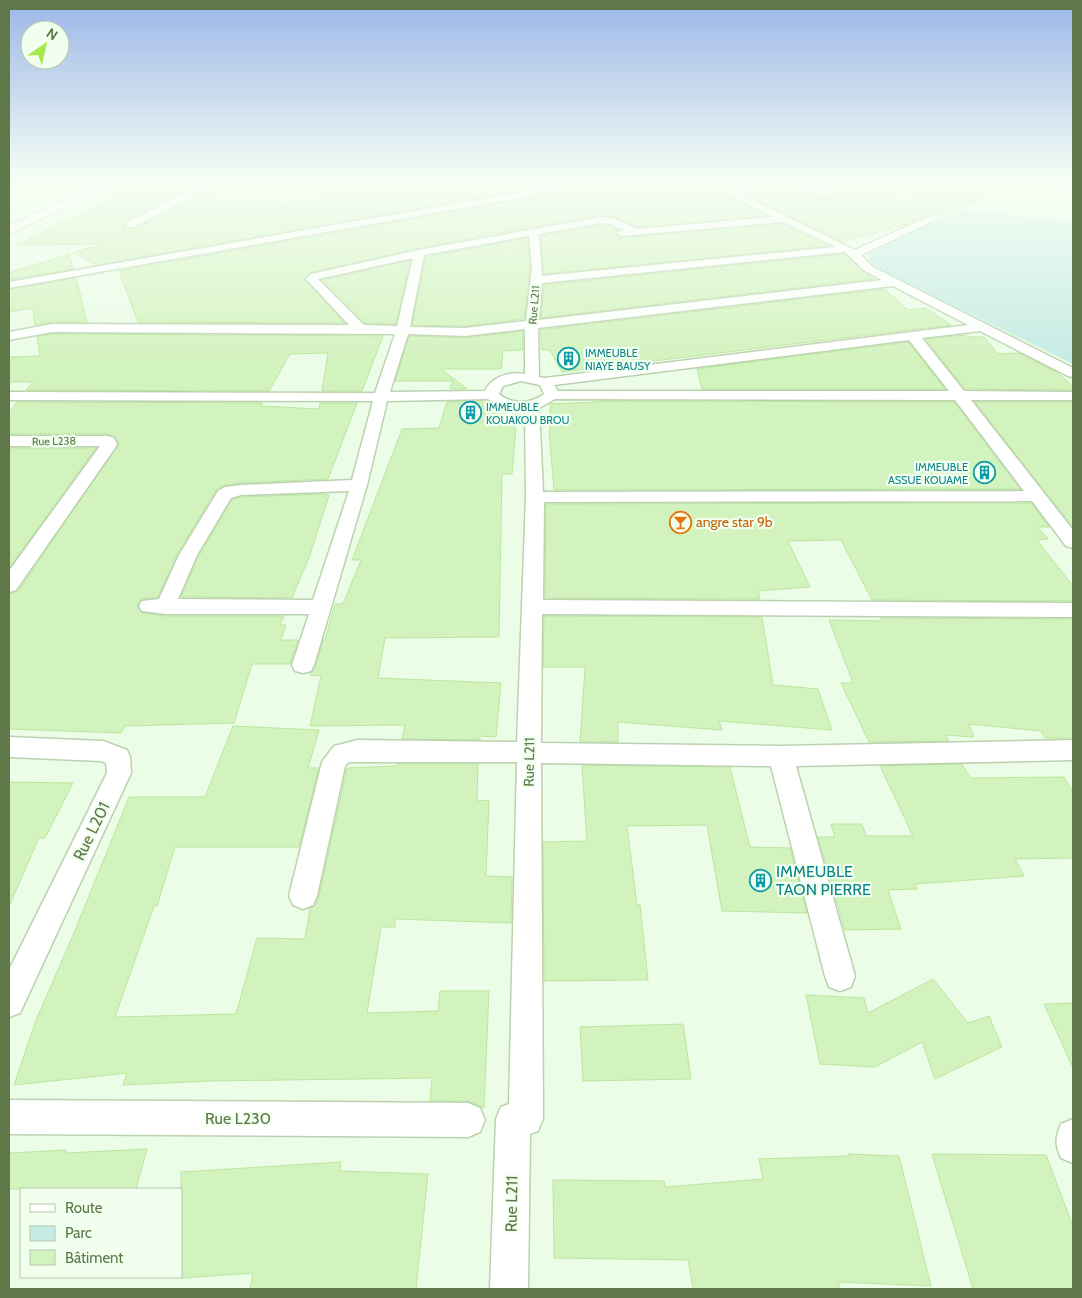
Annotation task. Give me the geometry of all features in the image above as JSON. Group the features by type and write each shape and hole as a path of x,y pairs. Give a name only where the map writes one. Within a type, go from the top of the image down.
{"street":[{"path":"9,285 250,243"},
{"path":"360,329 312,279 321,274 419,253 495,243"},
{"name":"Rue L211","path":"509,1289 520,1119 540,390 532,325 536,280 535,243"},
{"path":"834,243 851,251 869,269 1073,373"},
{"path":"536,280 851,251 871,243"},
{"path":"303,664 359,485 381,398 404,330 419,253"},
{"path":"9,336 52,328 360,329 465,332 896,282"},
{"path":"980,327 540,390 512,406 496,400 492,395 492,390 502,381 511,378 540,390 1073,396"},
{"path":"914,336 1035,496 1073,542"},
{"path":"9,396 381,398 492,395"},
{"name":"Rue L238","path":"9,441 99,441 108,442 109,445 9,586"},
{"path":"320,607 157,607 224,495 231,491 241,490 359,485"},
{"path":"536,497 1035,496"},
{"path":"533,606 831,610 1073,610"},
{"name":"Rue L201","path":"9,747 103,751 118,757 119,773 9,1002"},
{"path":"303,896 334,762 342,753 358,750 781,756 1073,750"},
{"path":"781,756 840,976"},
{"name":"Rue L230","path":"9,1117 468,1120"},
{"path":"1073,1136 1073,1146"}],"green space":[{"path":"892,243 1073,243 1073,364 875,267 869,260 868,254"}],"building":[{"path":"21,243 225,243 97,265 73,253 102,244 16,245"},
{"path":"279,243 449,243 310,273 305,280 345,323 138,322 119,271"},
{"path":"503,243 527,243 530,267 524,319 465,326 412,325 426,257"},
{"path":"542,243 822,243 829,246 544,274"},
{"path":"69,254 73,269 9,280 9,273"},
{"path":"844,254 873,279 541,318 544,285"},
{"path":"410,260 396,324 365,323 322,280"},
{"path":"76,278 87,322 52,322 35,325 33,308 9,312 9,290"},
{"path":"884,289 908,310 926,308 951,325 562,372 550,350 542,350 540,330"},
{"path":"523,331 523,350 503,351 501,369 441,369 467,389 450,389 453,381 395,381 409,336 465,338"},
{"path":"52,334 383,336 362,391 322,391 328,353 290,354 269,391 26,390 33,382 9,382 9,357 40,356 37,337"},
{"path":"965,335 969,337 984,337 998,354 1020,353 1056,372 1073,386 1073,390 965,389 926,339"},
{"path":"908,342 945,389 702,389 697,369"},
{"path":"482,401 516,428 512,474 502,474 499,637 385,638 378,678 501,683 496,737 480,736 480,740 402,739 405,725 310,726 321,676 310,675 310,673 316,666 335,604 343,604 361,560 352,560 402,429 439,428 447,402"},
{"path":"619,401 954,402 1020,489 554,490 549,431 550,404"},
{"path":"17,402 262,403 261,406 319,409 320,403 357,403 328,479 241,483 225,485 217,489 177,554 158,597 142,599 137,605 142,613 165,616 284,616 280,625 286,625 281,640 298,640 290,664 252,664 234,723 125,726 121,733 9,729 9,594 18,591 119,444 116,437 108,434 9,434 9,413"},
{"path":"975,402 1073,402 1073,527"},
{"path":"9,448 96,448 9,568"},
{"path":"329,495 310,555 292,598 181,597 199,556 232,500 241,497"},
{"path":"1031,503 1049,527 1038,527 1048,539 1037,540 1073,586 1073,601 872,600 841,540 788,541 810,587 758,591 760,599 545,598 546,504"},
{"path":"544,616 762,617 773,685 818,689 832,730 719,721 722,730 618,722 618,742 580,742 585,667 543,667"},
{"path":"881,618 1073,619 1073,738 1045,738 1041,731 969,724 974,737 945,735 949,741 869,742 841,683 853,683 829,620 882,621"},
{"path":"233,726 319,730 308,768 319,768 299,847 175,847 157,906 154,906 115,1017 236,1014 257,938 305,939 310,908 315,906 319,896 347,768 397,766 397,764 478,764 477,801 489,800 486,876 512,877 511,923 395,919 395,927 381,927 367,1013 438,1011 440,991 489,991 484,1108 468,1101 430,1101 432,1078 209,1081 123,1085 127,1073 14,1085 36,1020 74,933 129,797 205,797"},
{"path":"962,764 970,778 1064,777 1073,792 1073,858 1015,859 1024,876 915,884 917,889 888,890 901,929 845,930 818,837 835,837 831,824 862,824 866,836 913,836 880,766"},
{"path":"582,765 730,767 750,847 790,848 807,913 722,911 707,825 627,826 637,905 640,905 648,980 544,981 543,842 587,841"},
{"path":"9,782 73,783 45,838 39,838 9,906"},
{"path":"933,979 968,1023 989,1016 1002,1047 935,1079 922,1042 875,1067 820,1064 806,995 864,998 868,1013"},
{"path":"1073,1003 1073,1068 1044,1004"},
{"path":"683,1024 691,1079 583,1081 580,1027"},
{"path":"147,1149 136,1188 9,1189 9,1153 66,1150 66,1153"},
{"path":"848,1154 899,1156 931,1286 838,1282 840,1289 693,1289 688,1260 554,1258 553,1180 664,1181 665,1187 763,1179 759,1159 849,1156"},
{"path":"932,1154 1046,1155 1073,1226 1073,1289 973,1289"},
{"path":"341,1162 340,1171 428,1174 416,1289 250,1289 253,1273 182,1278 181,1172"}],"place":[{"name":"IMMEUBLE NIAYE BAUSY","path":"569,359"},
{"name":"IMMEUBLE KOUAKOU BROU","path":"470,413"},
{"name":"IMMEUBLE ASSUE KOUAME","path":"984,473"},
{"name":"angre star 9b","path":"680,522"},
{"name":"IMMEUBLE TAON PIERRE","path":"760,880"}]}
